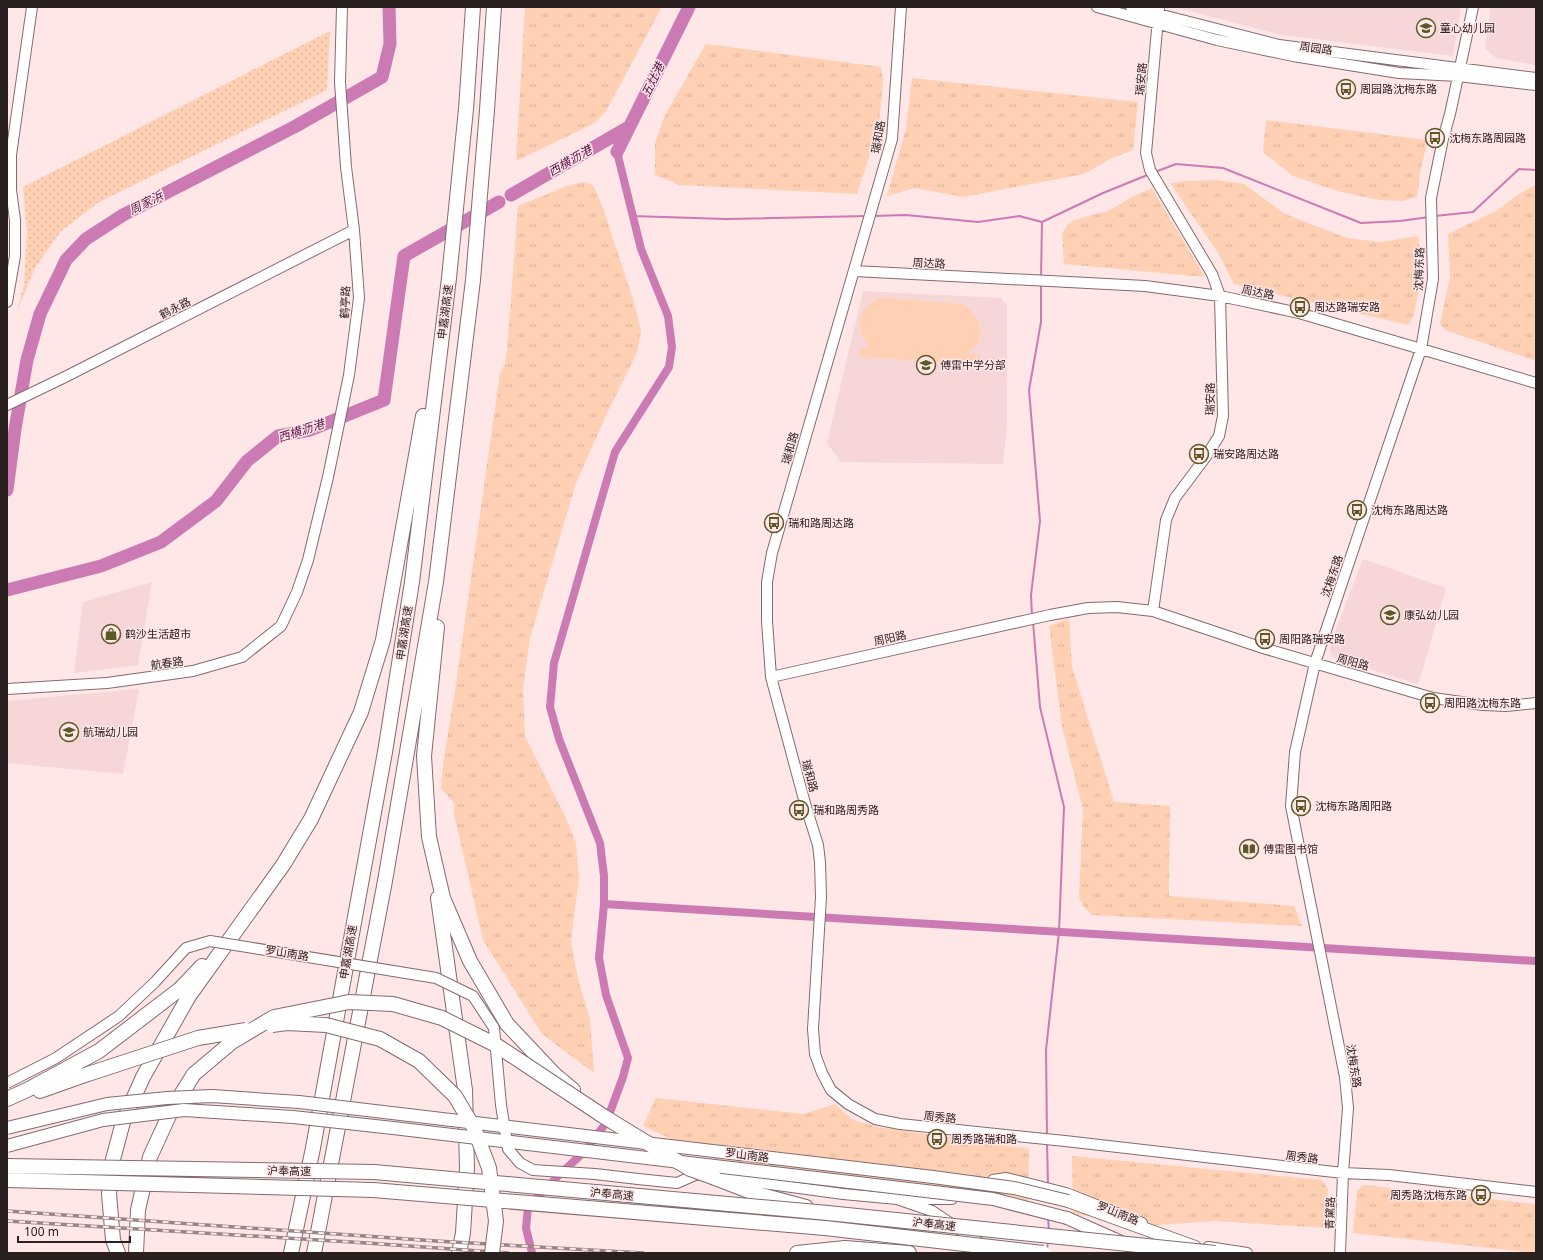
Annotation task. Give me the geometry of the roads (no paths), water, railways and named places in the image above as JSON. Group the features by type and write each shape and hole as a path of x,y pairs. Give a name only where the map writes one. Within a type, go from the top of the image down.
{"highway":[{"name":"申嘉湖高速","path":"291,1253 314,1140 385,752 412,582 448,278 466,109 473,7"},
{"name":"申嘉湖高速","path":"314,1253 385,882 436,582 473,280 494,7"},
{"path":"118,1253 113,1240 109,1194 112,1163 123,1122 143,1077 189,996 283,865 311,819 361,712 383,640 448,278"},
{"path":"459,1253 463,1233 467,1168 465,1090 429,837 424,756 473,280"},
{"path":"429,837 443,898 470,961 507,1024 555,1075 603,1116"},
{"path":"7,1099 27,1090 99,1051 180,989 212,956 249,911"},
{"path":"136,1253 138,1210 150,1157 172,1109 194,1074 232,1042 274,1017 349,1002 393,1004 442,1018 496,1045 603,1116 690,1169 754,1193 828,1213"},
{"path":"7,1102 107,1067 205,1037 287,1023 326,1025 380,1039 419,1061 455,1096 474,1128 489,1168 496,1221 492,1253"},
{"name":"沪奉高速","path":"7,1166 374,1172 828,1213 1215,1253"},
{"name":"沪奉高速","path":"7,1180 372,1190 825,1228 1043,1253"},
{"path":"797,1253 845,1248 909,1253"}],"main road":[{"name":"罗山南路","path":"7,1128 107,1104 167,1098 212,1096 283,1101 933,1177 1014,1188 1068,1201 1189,1246 1218,1253"},
{"name":"罗山南路","path":"7,1146 103,1120 184,1110 293,1117 993,1199 1067,1218 1146,1253"}],"street":[{"path":"7,302 16,256 15,220 11,190 11,155 32,7"},
{"name":"鹤亭路","path":"297,592 308,560 349,375 359,298 354,230 342,119 340,82 342,7"},
{"name":"瑞和路","path":"848,1104 830,1090 815,1054 813,1029 821,897 818,846 800,786 771,677 767,621 767,582 772,553 892,139 901,7"},
{"name":"周园路","path":"1097,7 1158,15"},
{"name":"周园路","path":"1131,7 1158,15 1218,40 1293,56 1399,73 1459,72 1536,78"},
{"path":"1459,72 1473,7"},
{"name":"瑞安路","path":"1153,611 1166,520 1175,498 1205,458 1219,436 1223,416 1220,296 1212,274 1150,170 1146,153 1158,15"},
{"name":"周园路","path":"1459,72 1536,85"},
{"name":"沈梅东路","path":"1343,1174 1348,1108 1345,1077 1291,806 1295,752 1315,663 1421,349 1433,279 1431,198 1459,72"},
{"name":"鹤永路","path":"7,405 65,378 354,230"},
{"name":"周达路","path":"854,271 1145,286 1220,296 1299,313 1536,383"},
{"name":"航春路","path":"7,689 107,683 185,673 242,657 281,626 297,592"},
{"name":"周阳路","path":"771,677 1014,622 1088,608 1117,607 1153,611 1263,648 1433,698 1456,702 1506,706 1536,703"},
{"name":"罗山南路","path":"7,1083 56,1058 119,1016 155,982 186,948 210,941 436,978 473,996 494,1028 501,1105 508,1149 520,1163 533,1170 595,1174 638,1180 677,1183 695,1175 718,1172 747,1181 843,1194 897,1199 956,1198 983,1192 993,1180 1006,1178 1066,1193 1119,1212 1194,1244 1247,1253"},
{"name":"周秀路","path":"848,1104 875,1119 937,1129 1065,1141 1343,1174 1390,1175 1536,1192"},
{"name":"青黛路","path":"1340,1253 1343,1174"},
{"name":"罗山南路","path":"897,1199 932,1210 994,1253"}],"waterway":[{"name":"周家浜","path":"7,490 15,429 27,360 40,314 66,260 86,239 123,215 296,126 382,77 390,44 389,7"},
{"name":"五灶港","path":"617,152 689,7"},
{"name":"西横沥港","path":"511,195 629,127"},
{"path":"532,1253 526,1228 528,1207 585,1151 606,1123 623,1077 628,1058 606,995 599,958 604,904 604,876 600,843 559,739 550,707 554,663 615,452 669,367 672,347 668,316 641,249 617,152"},
{"path":"1155,172 1176,164 1223,168 1361,223 1400,221 1429,217"},
{"path":"1435,216 1473,212 1519,169 1536,170"},
{"path":"873,216 906,215 978,222 1019,216 1042,222 1103,193 1150,174"},
{"name":"西横沥港","path":"7,590 101,566 161,542 216,501 247,461 278,436 310,430 384,400 404,256 499,202"},
{"path":"632,216 726,219 867,216"},
{"path":"1041,278 1042,222"},
{"path":"1032,616 1031,595 1040,521 1029,390 1041,322 1041,284"},
{"path":"1033,622 1040,707 1064,807 1059,932 1046,1050 1047,1136"},
{"path":"604,904 1536,961"},
{"path":"1047,1142 1048,1186"},
{"path":"1048,1218 1049,1230"},
{"path":"1047,1250 1048,1240"}],"railway":[{"path":"7,1211 436,1241 643,1253"},
{"path":"7,1221 508,1253"}],"place":[{"name":"童心幼儿园","path":"1426,28"},
{"name":"周园路沈梅东路","path":"1346,89"},
{"name":"沈梅东路周园路","path":"1435,138"},
{"name":"周达路瑞安路","path":"1300,307"},
{"name":"傅雷中学分部","path":"926,365"},
{"name":"瑞安路周达路","path":"1199,454"},
{"name":"沈梅东路周达路","path":"1357,510"},
{"name":"瑞和路周达路","path":"774,523"},
{"name":"康弘幼儿园","path":"1390,615"},
{"name":"鹤沙生活超市","path":"111,634"},
{"name":"周阳路瑞安路","path":"1265,639"},
{"name":"周阳路沈梅东路","path":"1430,703"},
{"name":"航瑞幼儿园","path":"69,732"},
{"name":"沈梅东路周阳路","path":"1301,806"},
{"name":"瑞和路周秀路","path":"799,810"},
{"name":"傅雷图书馆","path":"1249,849"},
{"name":"周秀路瑞和路","path":"937,1139"},
{"name":"周秀路沈梅东路","path":"1481,1195"}]}
